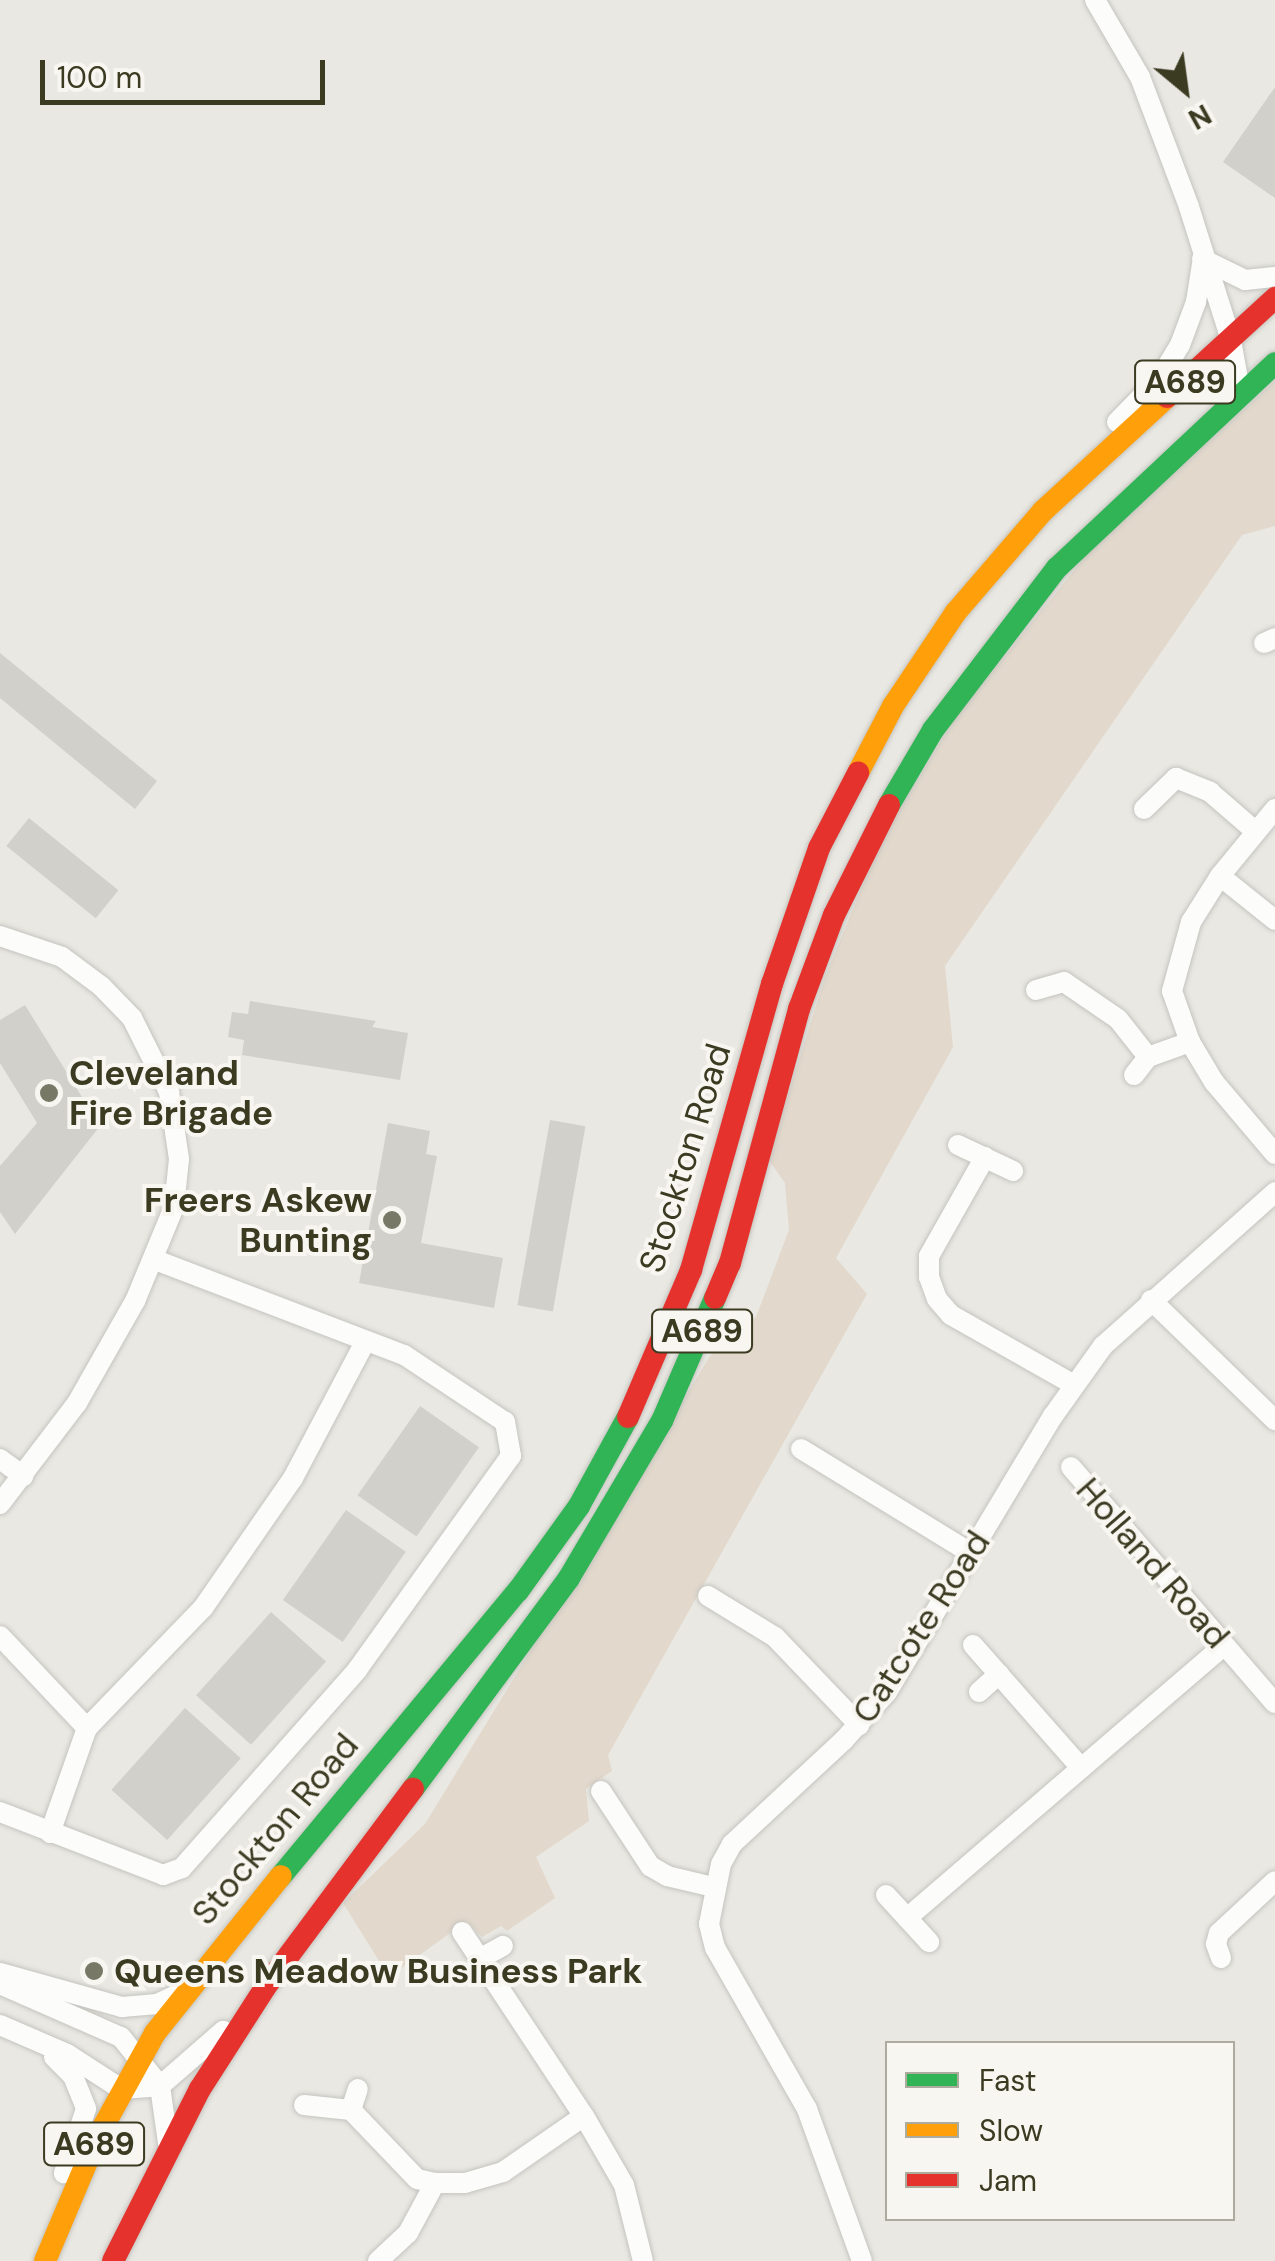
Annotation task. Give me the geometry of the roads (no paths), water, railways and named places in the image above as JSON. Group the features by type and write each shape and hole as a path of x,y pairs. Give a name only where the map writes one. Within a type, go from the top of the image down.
{"highway":[{"name":"Stockton Road","path":"47,2254 121,2089 185,1990 440,1689 579,1506 653,1366 691,1270 772,984 819,848 894,706 956,612 1043,511 1275,298"},
{"name":"Stockton Road","path":"113,2261 168,2148 266,1986 569,1578 662,1420 730,1263 800,1009 834,914 895,793 933,730 1057,568 1275,364"}],"street":[{"path":"1095,0 1140,77 1189,207 1202,259 1232,340 1242,396"},
{"path":"1202,259 1244,280 1275,277"},
{"path":"1094,463 1119,418 1160,378 1180,345 1196,302 1202,259"},
{"path":"1144,809 1176,778 1210,792 1256,831"},
{"path":"1275,808 1220,876 1190,922 1172,991 1190,1042 1214,1082 1275,1154"},
{"path":"1220,876 1275,920"},
{"path":"0,936 62,957 101,986 132,1018 169,1092 179,1159 174,1208 154,1260 77,1403 0,1504"},
{"path":"1036,990 1062,972 1118,1019 1148,1057"},
{"path":"1134,1075 1148,1057 1190,1042"},
{"path":"958,1145 1012,1171"},
{"path":"985,1157 930,1256 929,1276 937,1298 951,1315 1074,1385"},
{"name":"Catcote Road","path":"862,2261 807,2109 715,1948 709,1924 714,1888 732,1844 859,1724 887,1692 1074,1385 1102,1346 1275,1192"},
{"path":"0,1812 163,1875 182,1868 358,1670 511,1456 505,1422 404,1355 154,1260"},
{"path":"1151,1300 1275,1420"},
{"path":"50,1833 87,1728 202,1608 293,1478 365,1342"},
{"path":"801,1448 971,1553"},
{"path":"0,1458 23,1476"},
{"name":"Holland Road","path":"1071,1467 1275,1703"},
{"path":"708,1596 730,1617 775,1637 859,1724"},
{"path":"0,1636 87,1728"},
{"path":"974,1645 1080,1768"},
{"path":"907,1918 1223,1646"},
{"path":"979,1692 999,1674"},
{"path":"601,1791 650,1866 667,1876 714,1888"},
{"path":"1221,1958 1216,1944 1219,1933 1275,1881"},
{"path":"886,1895 929,1942"},
{"path":"462,1932 584,2116 624,2185 643,2261"},
{"path":"481,1958 503,1946"},
{"path":"0,1973 122,2007 157,2004 185,1990"},
{"path":"0,1984 98,2023 140,2056 160,2086 168,2148"},
{"path":"0,2026 38,2046 67,2054 121,2089 160,2086 202,2052 266,1986"},
{"path":"38,2046 72,2076 86,2109 53,2204 47,2254"},
{"path":"304,2105 355,2100 417,2179 435,2183 465,2183 503,2172 584,2116"},
{"path":"378,2261 408,2234 435,2183"}],"place":[{"name":"Cleveland Fire Brigade","path":"49,1093"},
{"name":"Freers Askew Bunting","path":"392,1220"},
{"name":"Queens Meadow Business Park","path":"94,1971"}]}
